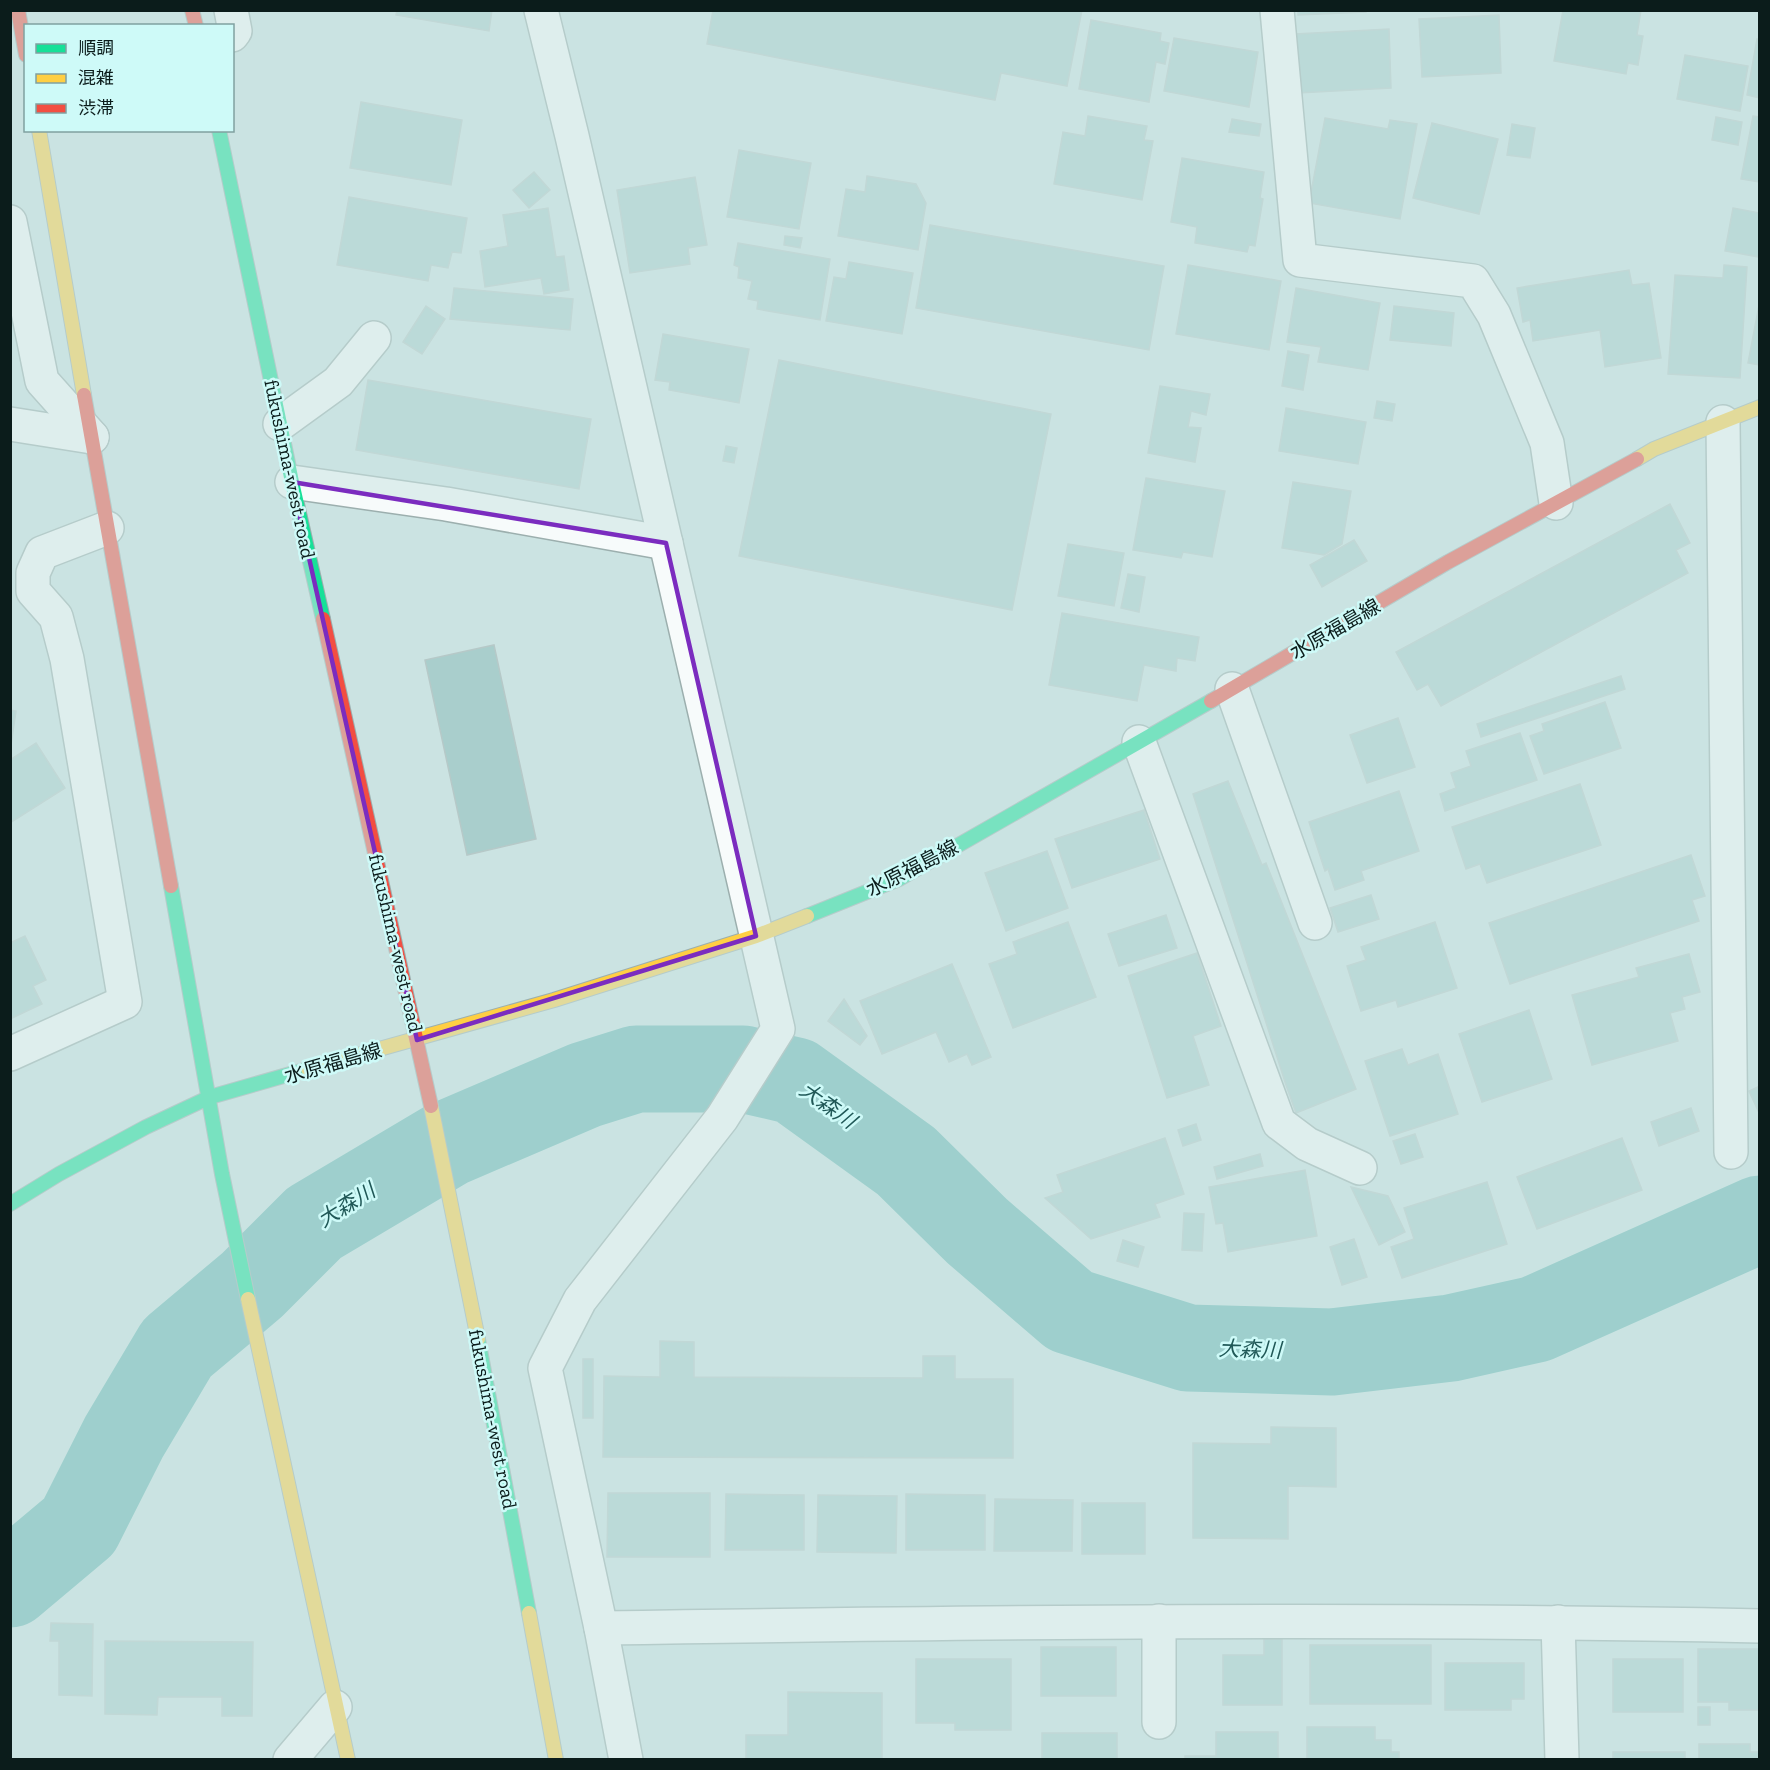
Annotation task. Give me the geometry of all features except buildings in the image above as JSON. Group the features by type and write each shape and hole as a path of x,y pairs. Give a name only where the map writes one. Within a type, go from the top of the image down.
{"main road":[{"path":"18,10 24,44"},
{"path":"39,132 222,1174 334,1707 348,1760"},
{"name":"fukushima-west road","path":"219,132 292,482 417,1040 468,1283 556,1760"},
{"name":"水原福島線","path":"10,1204 59,1174 146,1127 210,1097 554,1000 756,936 899,879 1232,689 1448,562 1654,449 1760,407"}],"street":[{"path":"541,10 778,1029 722,1118 580,1300 545,1368 601,1628 626,1760"},
{"path":"1277,10 1300,260 1473,281 1494,315 1547,442 1556,503"},
{"path":"10,222 42,381 92,437"},
{"path":"280,424 338,382 374,338"},
{"path":"1723,422 1731,1152"},
{"path":"10,424 92,437"},
{"path":"292,482 446,504 666,543"},
{"path":"10,1054 125,1002 67,659 56,617 33,591 33,573 42,553 107,528"},
{"path":"1232,689 1315,923"},
{"path":"1139,742 1279,1123 1307,1144 1360,1168"},
{"path":"601,1628 1159,1621 1558,1622 1760,1626"},
{"path":"1159,1621 1159,1722"},
{"path":"1558,1622 1562,1760"},
{"path":"290,1760 334,1707"}],"highlighted area":[{"path":"292,482 666,543 756,936 417,1040"}],"waterway":[{"name":"大森川","path":"10,1584 79,1526 124,1437 177,1348 252,1285 314,1223 447,1144 585,1085 636,1069 743,1069 795,1081 906,1161 977,1231 1070,1311 1188,1348 1332,1352 1451,1338 1536,1319 1760,1219"}],"traffic: fast":[{"path":"219,132 292,482 323,619"},
{"path":"807,916 899,879 1211,701"},
{"path":"171,886 222,1174 248,1299"},
{"path":"10,1204 59,1174 146,1127 210,1097 308,1069"},
{"path":"478,1339 529,1613"}],"traffic: slow":[{"path":"39,132 84,395"},
{"path":"1637,459 1654,449 1760,407"},
{"path":"308,1069 554,1000 756,936 807,916"},
{"path":"431,1106 478,1339"},
{"path":"248,1299 348,1760"},
{"path":"529,1613 556,1760"}],"traffic: jam":[{"path":"18,10 24,44"},
{"path":"192,10 196,24"},
{"path":"84,395 171,886"},
{"path":"1211,701 1448,562 1637,459"},
{"path":"323,619 431,1106"}]}
